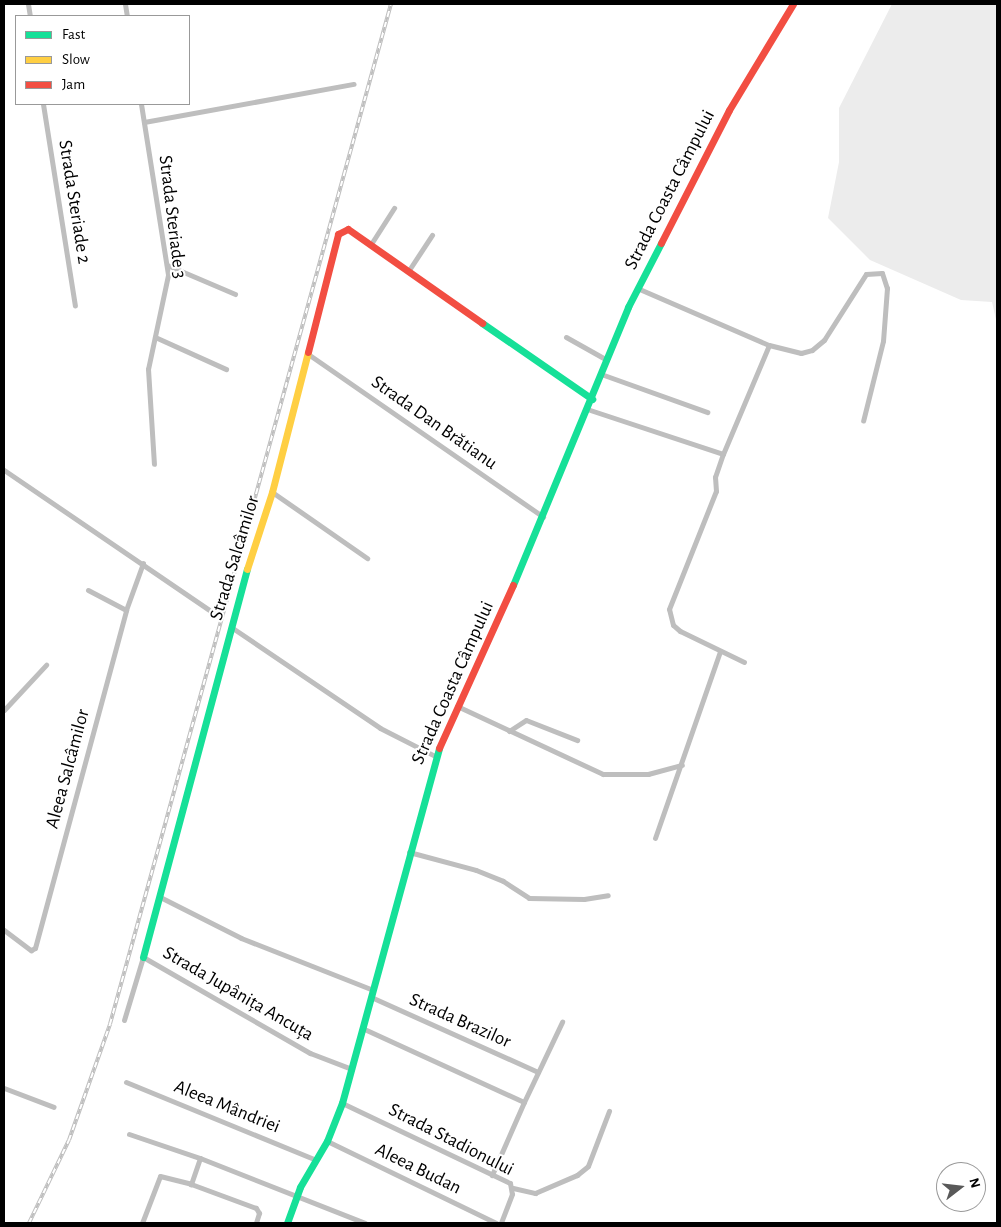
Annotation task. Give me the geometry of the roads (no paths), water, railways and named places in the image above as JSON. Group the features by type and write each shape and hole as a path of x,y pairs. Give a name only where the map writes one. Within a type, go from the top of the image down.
{"street":[{"name":"Strada Coasta Câmpului","path":"287,1223 297,1196 327,1141 342,1103 435,756 543,516 637,288 729,110 793,4"},
{"path":"144,122 354,84"},
{"name":"Strada Steriade 2","path":"43,105 75,305"},
{"name":"Strada Steriade 3","path":"141,105 167,265 168,283 148,369 154,464"},
{"path":"394,208 370,244 592,399"},
{"name":"Strada Salcâmilor","path":"144,957 214,703 231,627 272,492 334,246 342,230 348,229 370,244"},
{"path":"409,270 432,235"},
{"path":"167,265 235,294"},
{"path":"637,288 769,345 801,354 812,350 837,323 866,274 882,273 887,288 883,341 863,420"},
{"path":"566,337 607,360"},
{"path":"155,338 226,369"},
{"path":"744,662 680,631 673,625 669,609 716,491 715,477 723,454 769,345"},
{"name":"Strada Dan Brătianu","path":"308,354 543,516"},
{"path":"602,374 707,412"},
{"path":"587,409 723,454"},
{"path":"4,470 214,613"},
{"path":"272,492 367,558"},
{"name":"Aleea Salcâmilor","path":"4,930 30,950 36,948 126,610 143,563"},
{"path":"88,590 126,610"},
{"path":"231,627 380,728 435,756"},
{"path":"655,838 682,765 720,651"},
{"path":"4,710 46,665"},
{"path":"457,706 603,774 648,774 682,765"},
{"path":"509,731 526,720 577,740"},
{"path":"409,852 476,870 503,881 529,898 584,899 608,895"},
{"path":"160,897 241,938 372,994"},
{"name":"Strada Jupânița Ancuța","path":"124,1020 144,957 293,1044 352,1069"},
{"name":"Strada Brazilor","path":"372,994 538,1072"},
{"path":"492,1175 562,1022"},
{"path":"362,1028 524,1102"},
{"name":"Aleea Mândriei","path":"126,1082 316,1160"},
{"path":"4,1088 54,1107"},
{"name":"Strada Stadionului","path":"342,1103 492,1175 513,1188 501,1223"},
{"path":"513,1188 534,1193 577,1176 588,1166 609,1111"},
{"path":"129,1134 200,1158 365,1223"},
{"name":"Aleea Budan","path":"327,1141 496,1223"},
{"path":"191,1184 200,1158"},
{"path":"142,1223 160,1176 191,1184 256,1208 259,1213 256,1223"}],"railway":[{"path":"29,1223 69,1140 110,1024 391,4"}]}
